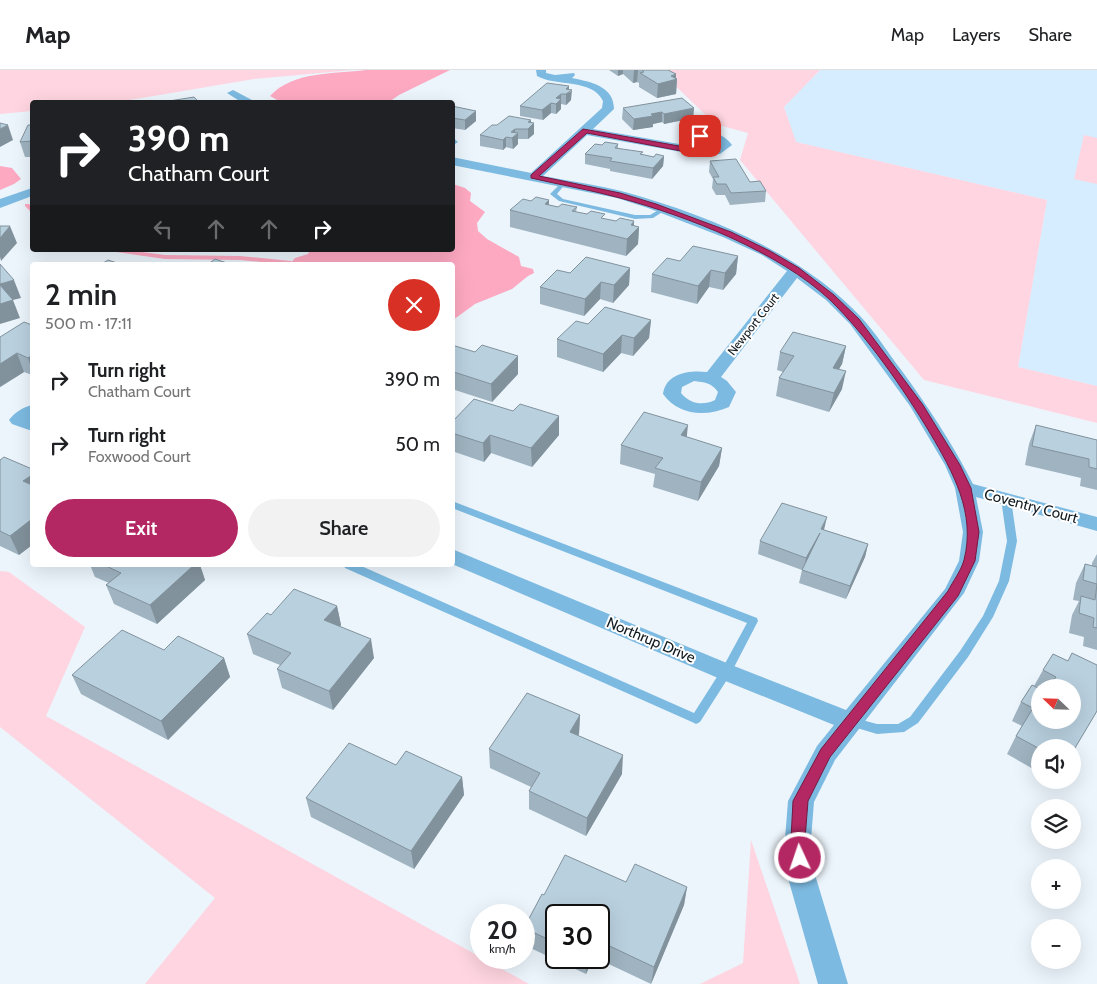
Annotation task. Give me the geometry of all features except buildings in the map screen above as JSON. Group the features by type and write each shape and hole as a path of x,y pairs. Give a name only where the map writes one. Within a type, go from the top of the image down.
{"street":[{"path":"534,177 608,109 610,101 608,94 599,88 543,76 540,72 541,70"},
{"path":"557,78 570,75 571,70"},
{"path":"233,93 245,100"},
{"path":"585,131 681,148"},
{"path":"455,162 620,195 664,209 728,234 767,252 796,270 831,297 856,321 918,405 954,465 965,488 973,532 969,561 953,593 826,753 801,801 799,829 802,878 833,984"},
{"path":"0,204 30,193"},
{"name":"Newport Court","path":"711,378 796,270"},
{"path":"30,411 18,420 30,425"},
{"name":"Coventry Court","path":"965,488 1097,524"},
{"name":"Northrup Drive","path":"455,557 726,672 851,722"}],"lane":[{"path":"851,722 877,729 900,729 914,720 964,654 988,617 1004,581 1012,542 1006,499"},
{"path":"353,567 696,719 726,672 753,621 455,505"}],"shaded area":[{"path":"0,70 353,70 254,79 130,100 30,100 30,111 0,114"},
{"path":"366,70 450,70 392,100 277,100 270,96 290,82 328,73"},
{"path":"659,70 820,70 784,107 796,142 1047,200 1018,367 1097,386 1097,423 924,380 740,160 748,133 715,124"},
{"path":"820,70 1097,70 1097,386 1018,367 1047,200 795,142 784,107"},
{"path":"1084,135 1097,138 1097,184 1074,179"},
{"path":"0,166 12,168 21,179 0,190"},
{"path":"455,185 465,188 471,193 470,201 485,212 477,223 478,231 487,239 519,257 521,266 533,269 534,273 512,289 475,304 455,319 455,262 292,262 295,258 309,252 455,252"},
{"path":"0,571 9,572 85,627 46,716 470,951 470,969 502,969 529,984 145,984 215,898 0,727"},
{"path":"751,840 800,984 700,984 743,963"}],"waterway":[{"path":"27,205 30,208"},
{"path":"130,252 165,257 240,258 281,262"}],"route":[{"path":"700,136 686,142 681,148 585,131 534,177 620,195 653,205 728,234 767,252 796,270 831,297 856,321 918,405 954,465 965,488 973,532 969,561 953,593 826,753 801,801 798,839 800,858"}]}
